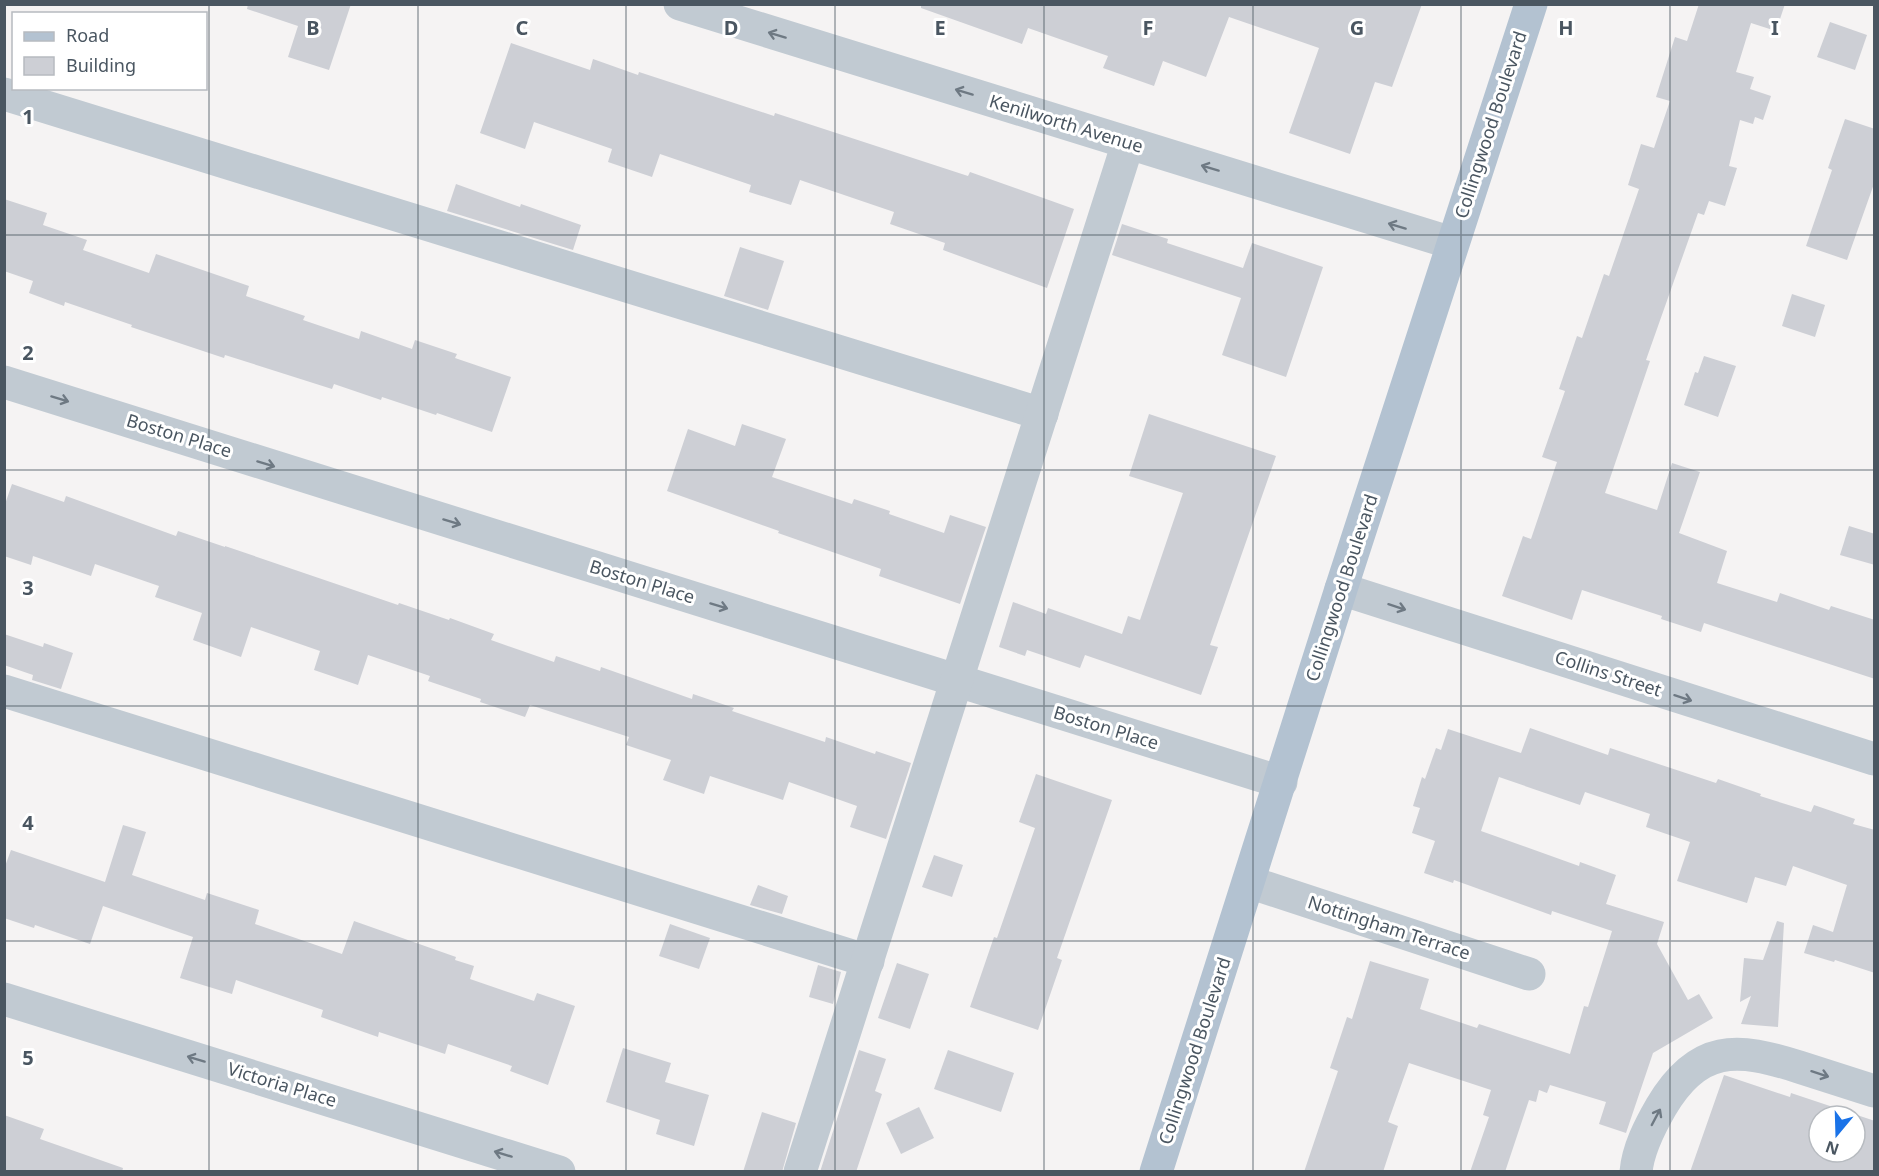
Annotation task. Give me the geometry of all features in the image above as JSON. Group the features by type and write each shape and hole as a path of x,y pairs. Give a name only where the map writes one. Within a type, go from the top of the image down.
{"main road":[{"name":"Collingwood Boulevard","path":"1156,1172 1452,243 1524,6"}],"street":[{"name":"Kenilworth Avenue","path":"680,4 1452,243"},
{"path":"4,94 1042,414"},
{"path":"800,1172 1128,143"},
{"name":"Boston Place","path":"4,381 1281,782"},
{"name":"Collins Street","path":"1341,589 1875,759"},
{"path":"4,691 868,961"},
{"name":"Nottingham Terrace","path":"1249,882 1529,974"},
{"name":"Victoria Place","path":"4,999 559,1172"},
{"path":"1636,1172 1637,1161 1653,1122 1668,1095 1684,1076 1702,1063 1722,1054 1744,1053 1767,1056 1875,1091"}],"building":[{"path":"248,4 351,4 329,70 288,57 298,26 247,9"},
{"path":"921,4 1422,4 1392,87 1375,82 1350,154 1289,133 1319,48 1229,17 1206,77 1163,61 1154,86 1103,68 1108,56 1028,28 1022,44 921,8"},
{"path":"1699,4 1785,4 1776,31 1751,23 1736,72 1754,77 1750,89 1771,96 1763,120 1755,117 1753,124 1740,120 1729,166 1737,168 1725,206 1709,201 1704,215 1698,213 1646,360 1650,361 1605,493 1657,510 1672,463 1700,472 1679,533 1727,551 1717,583 1777,602 1780,593 1829,610 1831,606 1875,620 1875,679 1704,623 1701,632 1661,619 1662,616 1582,590 1572,620 1502,596 1523,536 1531,539 1557,462 1542,457 1565,391 1559,389 1577,336 1582,338 1604,274 1609,276 1639,189 1628,185 1641,144 1654,148 1670,101 1656,97 1675,37 1687,41"},
{"path":"1830,22 1867,35 1855,70 1817,57"},
{"path":"511,43 590,70 593,59 638,75 639,72 774,116 775,113 968,176 970,172 1074,209 1047,288 943,250 945,243 890,224 894,212 800,180 791,205 749,192 751,185 660,154 652,177 608,162 612,149 534,122 525,149 480,133"},
{"path":"1845,119 1875,129 1875,181 1847,260 1806,246 1832,170 1828,168"},
{"path":"456,184 520,207 521,204 581,225 573,250 447,211"},
{"path":"4,199 47,213 43,225 87,240 83,250 149,273 156,254 249,286 246,296 305,316 303,320 359,339 361,331 412,349 415,340 457,354 455,358 511,377 492,432 382,397 381,400 334,384 332,389 225,355 224,358 65,302 64,306 29,293 33,281 4,271"},
{"path":"1122,224 1168,239 1167,243 1243,268 1252,243 1323,267 1286,377 1222,355 1241,298 1112,255"},
{"path":"740,247 784,261 768,310 724,296"},
{"path":"1792,294 1825,305 1815,337 1782,326"},
{"path":"1704,356 1736,366 1718,417 1684,405 1695,372 1698,373"},
{"path":"1149,414 1276,456 1210,645 1218,647 1201,695 1085,655 1080,668 1027,650 1025,656 999,647 1013,602 1046,614 1048,608 1122,634 1128,616 1140,620 1183,493 1129,476"},
{"path":"742,424 786,439 772,477 852,504 854,499 944,533 950,515 986,527 960,604 879,576 881,569 667,491 688,429 735,446"},
{"path":"12,484 64,502 66,496 176,536 178,531 398,605 399,603 449,620 450,618 494,634 491,640 554,662 556,656 600,671 601,667 692,699 693,694 734,708 732,711 825,742 826,737 875,754 876,751 911,763 886,839 850,827 857,806 789,782 783,800 710,776 704,794 663,780 671,760 626,745 629,737 530,705 525,717 428,681 430,676 368,655 358,685 314,670 320,651 251,627 241,657 193,640 202,613 155,597 159,586 95,564 91,576 33,556 31,565 4,556 4,507"},
{"path":"1849,526 1875,534 1875,565 1840,555"},
{"path":"4,634 43,647 44,643 73,653 61,689 32,680 33,675 4,665"},
{"path":"1530,728 1608,755 1610,748 1716,783 1718,779 1761,794 1760,796 1811,812 1814,805 1855,819 1853,824 1875,830 1875,973 1804,953 1813,925 1833,932 1847,885 1793,866 1786,886 1755,877 1747,903 1677,881 1690,842 1646,827 1650,814 1585,792 1580,805 1499,777 1481,831 1579,866 1580,862 1616,875 1606,904 1664,922 1657,944 1688,1000 1699,994 1713,1018 1653,1053 1626,1133 1599,1124 1606,1102 1550,1085 1547,1093 1539,1090 1536,1102 1529,1100 1505,1172 1470,1172 1489,1117 1483,1115 1491,1090 1409,1063 1388,1122 1398,1126 1383,1172 1304,1172 1338,1071 1330,1068 1347,1017 1352,1019 1370,961 1429,979 1420,1009 1477,1028 1479,1024 1570,1054 1584,1006 1588,1007 1612,931 1552,911 1551,915 1454,880 1453,883 1424,873 1435,841 1412,833 1420,808 1413,806 1422,777 1425,779 1436,748 1441,750 1448,729 1521,753"},
{"path":"1036,774 1112,800 1057,958 1062,960 1038,1030 970,1007 994,937 997,938 1035,828 1019,822"},
{"path":"123,825 146,832 132,875 205,900 207,893 259,910 255,924 342,954 354,921 456,957 455,960 474,966 470,979 534,1001 537,993 575,1006 548,1085 510,1071 512,1066 448,1044 445,1054 379,1032 378,1037 321,1017 323,1010 236,980 232,994 180,978 193,937 103,906 90,944 35,925 34,928 4,918 4,869 11,850 105,882"},
{"path":"934,855 963,865 952,897 922,887"},
{"path":"758,885 788,896 782,914 750,905"},
{"path":"1777,921 1784,923 1778,1027 1741,1024 1751,996 1740,1002 1744,958 1763,960"},
{"path":"670,924 710,938 699,969 659,956"},
{"path":"897,963 929,974 910,1029 878,1018"},
{"path":"818,965 841,972 833,1004 809,997"},
{"path":"623,1048 671,1063 665,1082 709,1095 694,1146 656,1134 660,1120 606,1102"},
{"path":"859,1050 886,1059 875,1091 882,1094 856,1172 820,1172"},
{"path":"948,1050 1014,1073 1001,1112 934,1089"},
{"path":"1724,1075 1790,1097 1791,1093 1824,1104 1807,1104 1807,1164 1867,1164 1867,1118 1875,1121 1875,1172 1690,1172"},
{"path":"919,1107 934,1138 901,1154 886,1123"},
{"path":"762,1112 796,1123 782,1172 743,1172"},
{"path":"4,1115 44,1129 40,1139 123,1168 122,1172 4,1172"}]}
